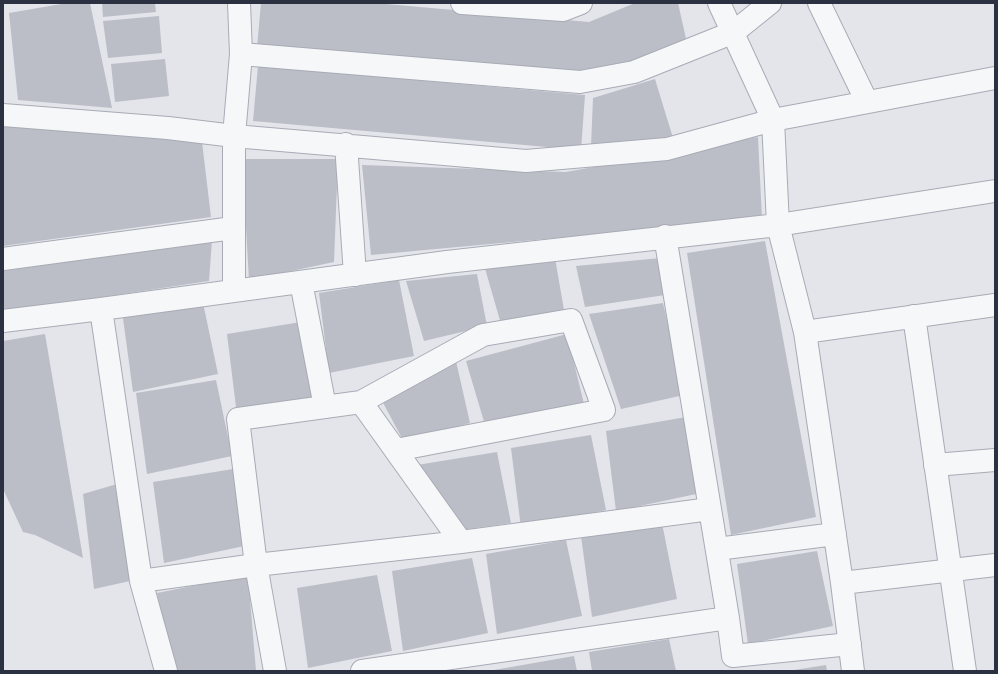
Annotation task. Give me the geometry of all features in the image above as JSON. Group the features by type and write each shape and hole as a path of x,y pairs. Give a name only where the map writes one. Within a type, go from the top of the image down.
{"street":[{"path":"234,291 234,136 241,54 239,3"},
{"path":"462,3 564,10 581,3"},
{"path":"720,3 773,120 778,225 805,332 842,583 853,671"},
{"path":"241,54 580,82 634,72 734,32 770,3"},
{"path":"819,3 867,102"},
{"path":"3,115 168,128 234,136 346,144 526,161 667,149 773,120 995,78"},
{"path":"346,144 355,275"},
{"path":"3,321 665,236 778,225 995,191"},
{"path":"3,259 234,228"},
{"path":"665,236 728,618 733,663 850,644"},
{"path":"301,282 325,407"},
{"path":"805,332 995,305"},
{"path":"101,309 141,581 166,671"},
{"path":"914,316 965,671"},
{"path":"275,671 256,565 238,419 361,402 483,336 571,320 604,410 396,450"},
{"path":"361,402 461,542"},
{"path":"935,465 995,460"},
{"path":"141,581 256,565 461,542 710,509"},
{"path":"717,549 835,534"},
{"path":"842,583 995,565"},
{"path":"362,671 728,618"}],"building":[{"path":"67,3 90,3 112,108 18,100 9,13"},
{"path":"102,3 155,3 156,12 103,17"},
{"path":"261,3 375,3 589,22 635,3 678,3 687,43 585,77 257,48"},
{"path":"159,16 162,53 108,58 103,21"},
{"path":"165,59 169,96 115,102 111,64"},
{"path":"258,66 585,95 581,150 253,121"},
{"path":"655,79 673,138 591,146 593,98"},
{"path":"3,125 202,142 211,217 3,246"},
{"path":"758,137 762,219 371,255 362,165 566,172"},
{"path":"242,159 338,159 334,262 249,280"},
{"path":"212,240 209,281 3,312 3,271"},
{"path":"765,241 816,517 731,535 687,253"},
{"path":"555,258 564,310 501,324 484,265"},
{"path":"661,258 665,295 585,307 576,266"},
{"path":"477,274 487,326 424,341 406,281"},
{"path":"399,280 414,356 329,373 319,293"},
{"path":"202,298 218,374 133,392 122,311"},
{"path":"663,303 684,395 621,409 589,314"},
{"path":"307,321 322,397 237,415 227,334"},
{"path":"45,334 83,558 35,535 23,532 3,489 3,341"},
{"path":"567,334 584,404 485,425 466,361"},
{"path":"456,361 470,423 404,442 381,399"},
{"path":"216,380 232,456 147,474 136,393"},
{"path":"686,417 701,493 616,511 606,431"},
{"path":"591,435 606,510 521,528 511,448"},
{"path":"497,452 511,523 461,530 417,465"},
{"path":"233,469 249,545 164,563 153,482"},
{"path":"117,484 130,581 94,589 83,494"},
{"path":"662,523 677,599 592,617 581,536"},
{"path":"566,540 582,616 497,634 486,554"},
{"path":"817,551 833,626 748,644 737,564"},
{"path":"472,558 488,633 403,651 392,571"},
{"path":"248,575 256,671 174,671 157,593"},
{"path":"377,575 392,651 308,668 297,588"},
{"path":"669,639 676,671 592,671 589,652"},
{"path":"574,656 577,671 494,671 494,670"},
{"path":"826,665 827,671 794,671 794,670"}]}
